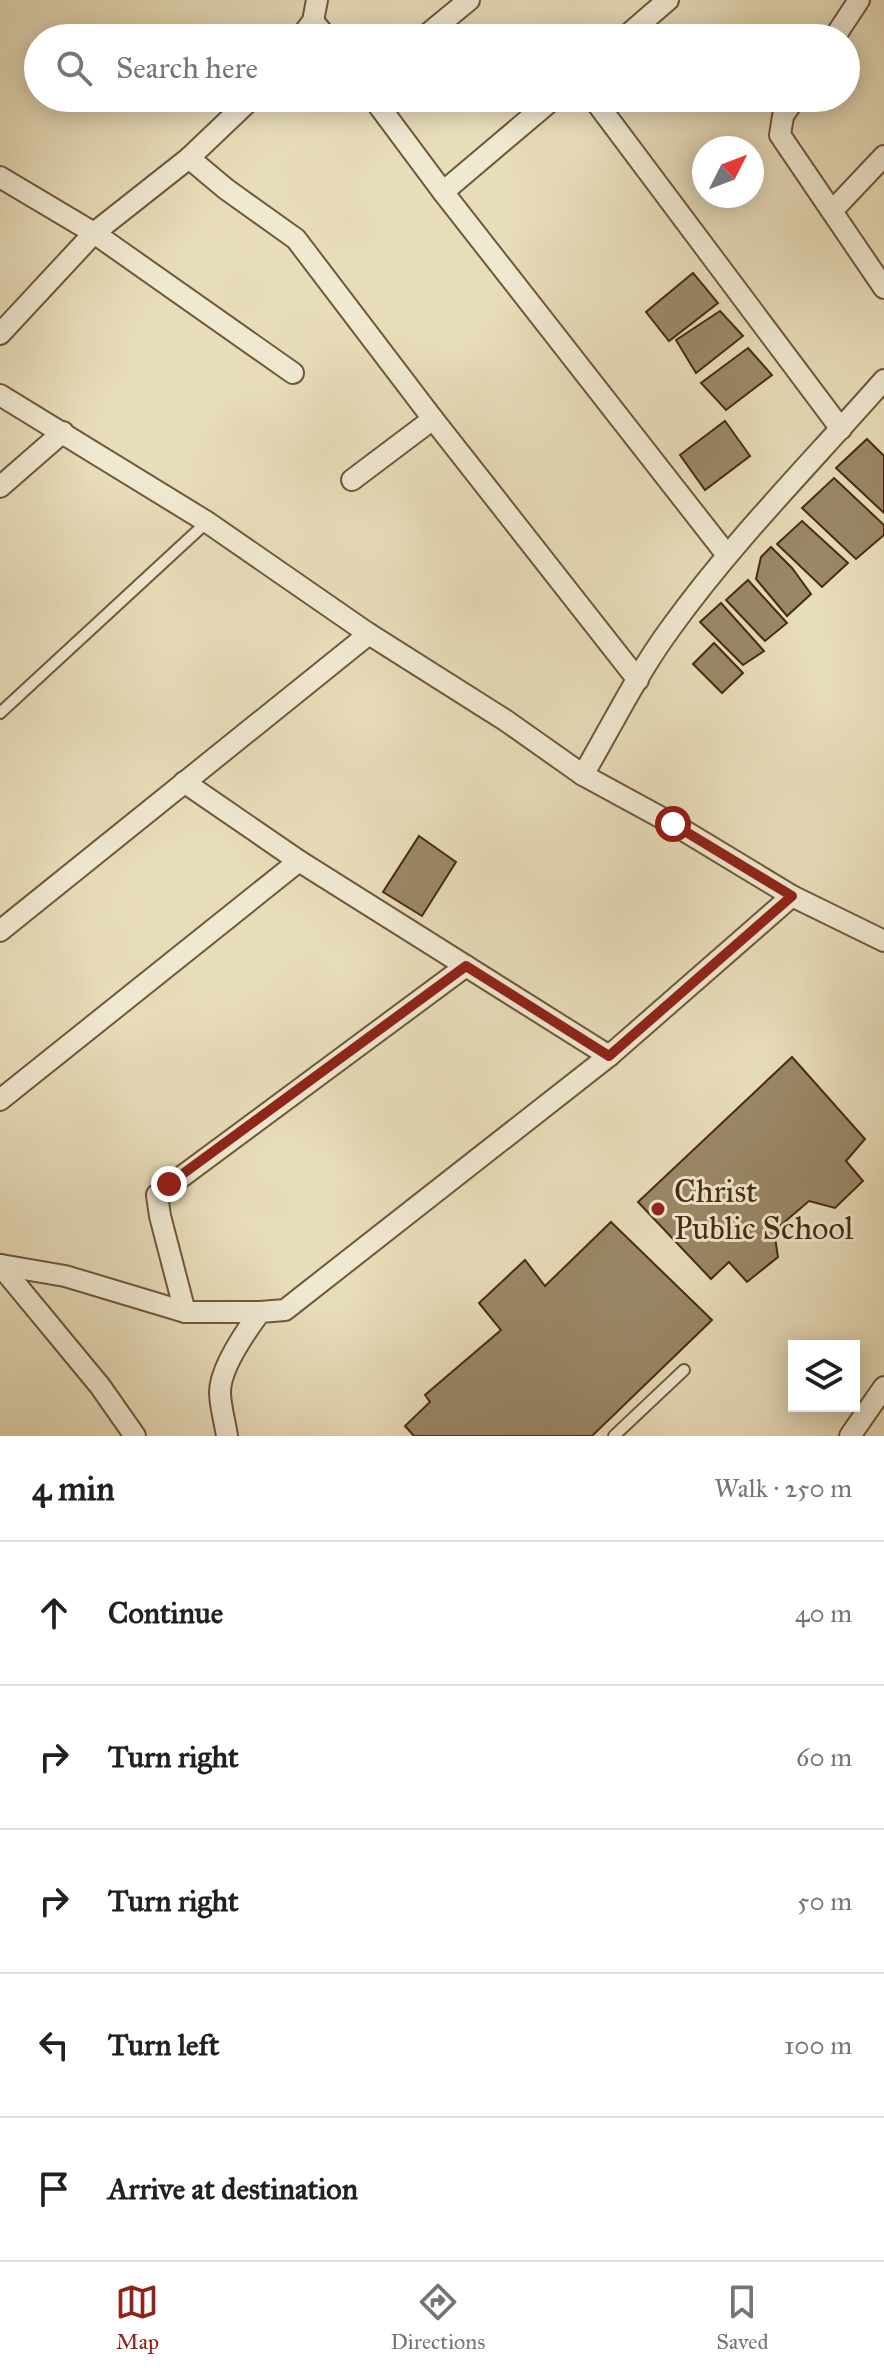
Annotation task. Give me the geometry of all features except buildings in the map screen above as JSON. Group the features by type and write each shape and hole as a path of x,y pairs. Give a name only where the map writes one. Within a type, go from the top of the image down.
{"street":[{"path":"311,24 317,0"},
{"path":"440,24 469,0"},
{"path":"640,24 668,0"},
{"path":"843,24 859,0"},
{"path":"0,334 94,233 189,158 237,112"},
{"path":"383,112 727,555"},
{"path":"443,192 537,112"},
{"path":"603,112 841,429"},
{"path":"786,112 780,135 884,288"},
{"path":"832,211 884,156"},
{"path":"189,158 296,239 638,680"},
{"path":"0,177 94,233 293,373"},
{"path":"583,775 667,632 727,555 884,380"},
{"path":"0,395 207,522 369,634 505,720 583,775 673,824 792,896 884,941"},
{"path":"352,480 433,419"},
{"path":"0,487 63,432"},
{"path":"0,931 369,634"},
{"path":"184,782 299,861 609,1056"},
{"path":"0,1100 299,861"},
{"path":"0,1265 65,1276 185,1312 285,1310 609,1056 792,896"},
{"path":"185,1312 157,1195 466,966"},
{"path":"0,1265 100,1386 135,1436"},
{"path":"227,1436 220,1391 222,1380 244,1333 260,1312"},
{"path":"850,1436 884,1387"}],"lane":[{"path":"0,713 207,522"},
{"path":"614,1436 684,1370"}],"place":[{"name":"Christ Public School","path":"658,1209"}],"route":[{"path":"169,1184 466,966 609,1056 792,896 673,824"}]}
